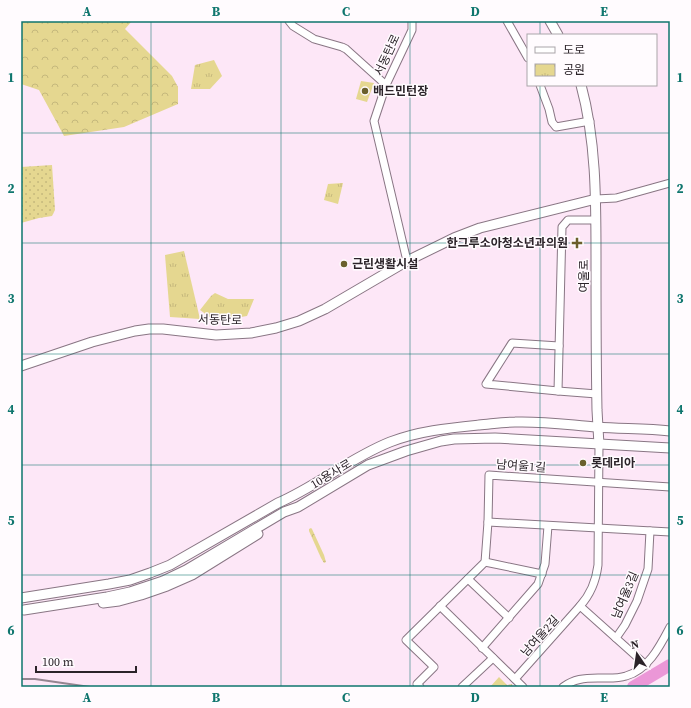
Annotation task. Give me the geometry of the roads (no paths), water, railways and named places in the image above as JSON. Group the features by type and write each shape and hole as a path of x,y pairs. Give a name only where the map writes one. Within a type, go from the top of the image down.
{"street":[{"path":"289,21 293,26 314,39 342,47 386,85"},
{"name":"서동탄로","path":"406,261 374,121 386,85 412,30 412,21"},
{"path":"507,21 527,56"},
{"path":"550,21 557,34"},
{"path":"540,86 552,122 556,127 590,121"},
{"name":"여울로","path":"581,86 590,121 596,199 596,394 599,445"},
{"path":"596,199 616,198 670,184"},
{"name":"서동탄로","path":"21,366 92,342 148,329 162,329 216,335 276,328 299,321 326,309 406,261 454,238 480,228 596,199"},
{"path":"558,391 562,227 568,220 596,220"},
{"path":"559,346 512,344 486,384 596,394"},
{"name":"10용사로","path":"22,607 109,584 130,580 170,565 278,503 292,497 370,451 391,442 414,435 449,428 515,422 542,422 670,431"},
{"name":"10용사로","path":"22,607 119,601 167,586 192,575 286,517 298,507 368,465 406,451 440,441 454,439 495,438 670,448"},
{"name":"남여울2길","path":"515,679 586,600 593,586 598,565 599,445"},
{"name":"남여울1길","path":"485,562 489,475 599,482"},
{"path":"599,482 670,487"},
{"path":"488,522 670,532"},
{"path":"482,648 538,584 545,564 548,526"},
{"name":"남여울3길","path":"616,638 625,625 637,601 648,569 650,531"},
{"path":"420,687 418,684 434,667 406,640 485,562 542,574"},
{"path":"468,579 509,618"},
{"path":"440,606 523,687"},
{"path":"580,606 646,664"},
{"path":"563,687 578,680 589,678 625,677 636,672 646,664 667,641 670,627"},
{"path":"462,687 493,658"}],"waterway":[{"path":"633,687 670,665"}],"railway":[{"path":"21,679 35,679 90,687"}],"place":[{"name":"배드민턴장","path":"365,91"},
{"name":"한그루소아청소년과의원","path":"577,243"},
{"name":"근린생활시설","path":"344,264"},
{"name":"롯데리아","path":"583,463"}]}
